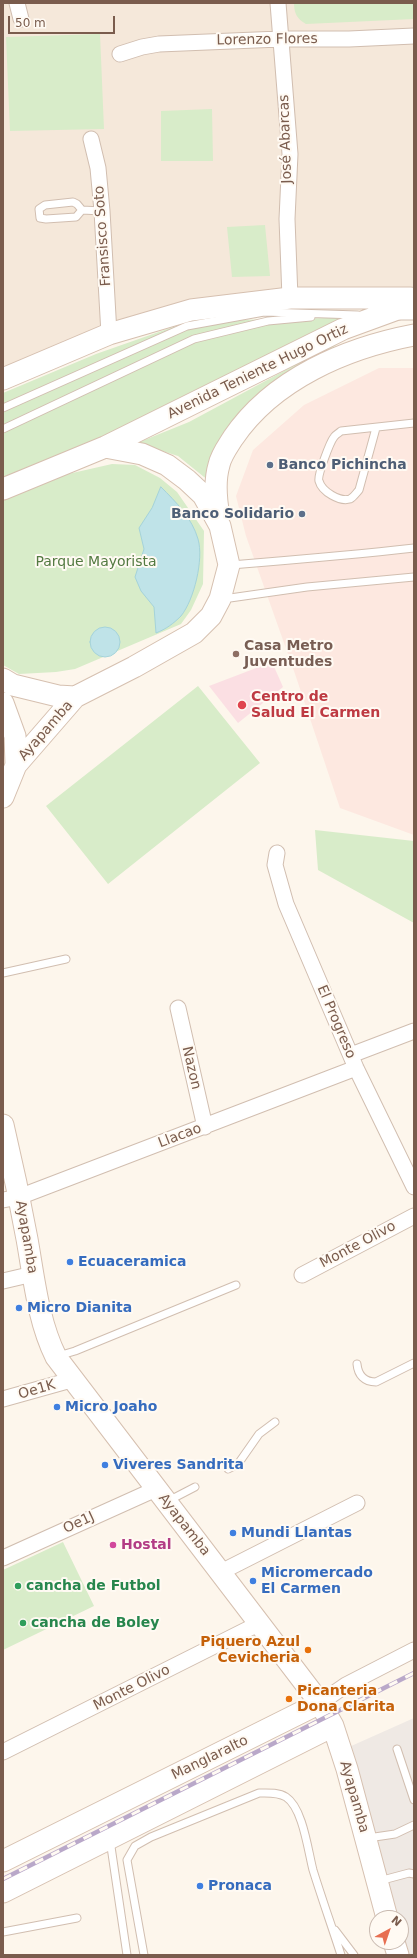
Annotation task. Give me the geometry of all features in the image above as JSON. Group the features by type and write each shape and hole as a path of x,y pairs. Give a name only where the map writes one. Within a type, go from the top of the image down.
{"main road":[{"path":"3,379 109,334 191,310 290,298 414,298"},
{"name":"Avenida Teniente Hugo Ortiz","path":"105,447 343,328 414,303"},
{"name":"Avenida Teniente Hugo Ortiz","path":"220,526 216,492 219,463 236,433 269,397 321,365 392,339 414,335"},
{"path":"3,489 105,447 142,454 168,465 203,495 220,526 229,565 220,600 211,616 194,633 134,667 75,696 58,696 13,685 3,679"},
{"name":"Ayapamba","path":"14,761 75,696"},
{"name":"Ayapamba","path":"3,703 14,736 14,761 3,797"},
{"name":"Ayapamba","path":"3,1125 11,1198 33,1274 46,1334 56,1357 71,1380 221,1572 320,1703 333,1726 385,1910"},
{"name":"Manglaralto","path":"3,1861 320,1703"},
{"name":"Manglaralto","path":"3,1892 333,1726"}],"street":[{"path":"17,3 21,19"},
{"name":"José Abarcas","path":"278,3 290,154 287,219 290,298"},
{"name":"Lorenzo Flores","path":"120,54 142,47 159,44 280,39 349,39 414,36"},
{"name":"Fransisco Soto","path":"91,139 98,168 102,211 109,334"},
{"name":"El Progreso","path":"277,852 275,865 286,904 354,1062 414,1187"},
{"name":"Nazon","path":"178,1008 205,1127"},
{"name":"Llacao","path":"11,1198 205,1127 354,1062 414,1031"},
{"name":"Monte Olivo","path":"302,1274 414,1216"},
{"path":"3,1281 33,1274"},
{"name":"Oe1K","path":"3,1400 71,1380"},
{"name":"Oe1J","path":"3,1558 161,1495"},
{"path":"221,1572 357,1503"},
{"name":"Monte Olivo","path":"3,1752 260,1623"},
{"name":"Manglaralto","path":"320,1703 346,1685 414,1650"}],"lane":[{"path":"82,210 79,215 73,218 46,219 40,218 39,208 45,205 73,202 82,210 102,211"},
{"path":"3,408 187,326 264,312 373,317 414,316"},
{"path":"3,429 194,339 268,321 337,315"},
{"path":"376,428 359,490 354,497 349,499 339,498 332,495 318,481 334,438 341,431 414,423"},
{"path":"229,565 305,557 344,556 414,548"},
{"path":"220,600 307,587 347,585 414,577"},
{"path":"3,973 66,959"},
{"path":"56,1357 75,1351 236,1285"},
{"path":"357,1364 359,1374 362,1378 371,1382 376,1382 414,1363"},
{"path":"228,1469 238,1464 259,1434 275,1422"},
{"path":"161,1495 195,1487"},
{"path":"397,1749 414,1800"},
{"path":"144,1955 127,1860 135,1846 152,1837 259,1793 275,1793 286,1796 293,1805 302,1826 313,1869 341,1955"},
{"path":"366,1839 395,1834 414,1825"},
{"path":"109,1838 127,1955"},
{"path":"377,1882 412,1871"},
{"path":"3,1932 77,1918"},
{"path":"331,1925 354,1955"}],"shaded area":[{"path":"3,3 414,3 414,298 191,310 3,379"},
{"path":"379,368 414,368 414,835 340,808 294,671 246,536 236,496 253,450 304,405"},
{"name":"Centro de Salud El Carmen","path":"272,662 283,687 238,723 209,686"},
{"path":"414,1718 414,1955 407,1955 406,1950 409,1950 409,1910 395,1910 349,1747"}],"green space":[{"path":"294,3 414,3 414,19 306,24 300,20 297,15"},
{"path":"100,34 104,129 10,131 6,37"},
{"path":"212,109 213,161 161,161 161,111"},
{"path":"265,225 270,276 232,277 227,227"},
{"path":"374,317 3,484 3,393 96,354 190,321"},
{"path":"349,336 236,416 209,481 178,456 137,443 189,422"},
{"name":"Parque Mayorista","path":"112,464 135,465 160,478 177,492 204,531 203,584 191,610 181,624 75,669 56,672 19,674 3,665 3,496 46,479"},
{"path":"198,686 260,763 108,884 46,806"},
{"path":"315,830 414,841 414,923 318,870"},
{"path":"63,1542 94,1606 3,1650 3,1570"}],"water":[{"path":"161,487 178,505 192,524 200,547 200,557 197,579 186,609 172,624 156,633 154,607 141,591 135,577 144,549 139,528 152,508"},
{"path":"105,627 116,631 120,642 116,653 105,657 94,653 90,642 94,631"}],"railway":[{"path":"3,1879 414,1673"}],"place":[{"name":"Banco Pichincha","path":"270,465"},
{"name":"Banco Solidario","path":"302,514"},
{"name":"Casa Metro Juventudes","path":"236,654"},
{"name":"Centro de Salud El Carmen","path":"242,705"},
{"name":"Ecuaceramica","path":"70,1262"},
{"name":"Micro Dianita","path":"19,1308"},
{"name":"Micro Joaho","path":"57,1407"},
{"name":"Viveres Sandrita","path":"105,1465"},
{"name":"Mundi Llantas","path":"233,1533"},
{"name":"Hostal","path":"113,1545"},
{"name":"Micromercado El Carmen","path":"253,1581"},
{"name":"cancha de Futbol","path":"18,1586"},
{"name":"cancha de Boley","path":"23,1623"},
{"name":"Piquero Azul Cevicheria","path":"308,1650"},
{"name":"Picanteria Dona Clarita","path":"289,1699"},
{"name":"Pronaca","path":"200,1886"}]}
